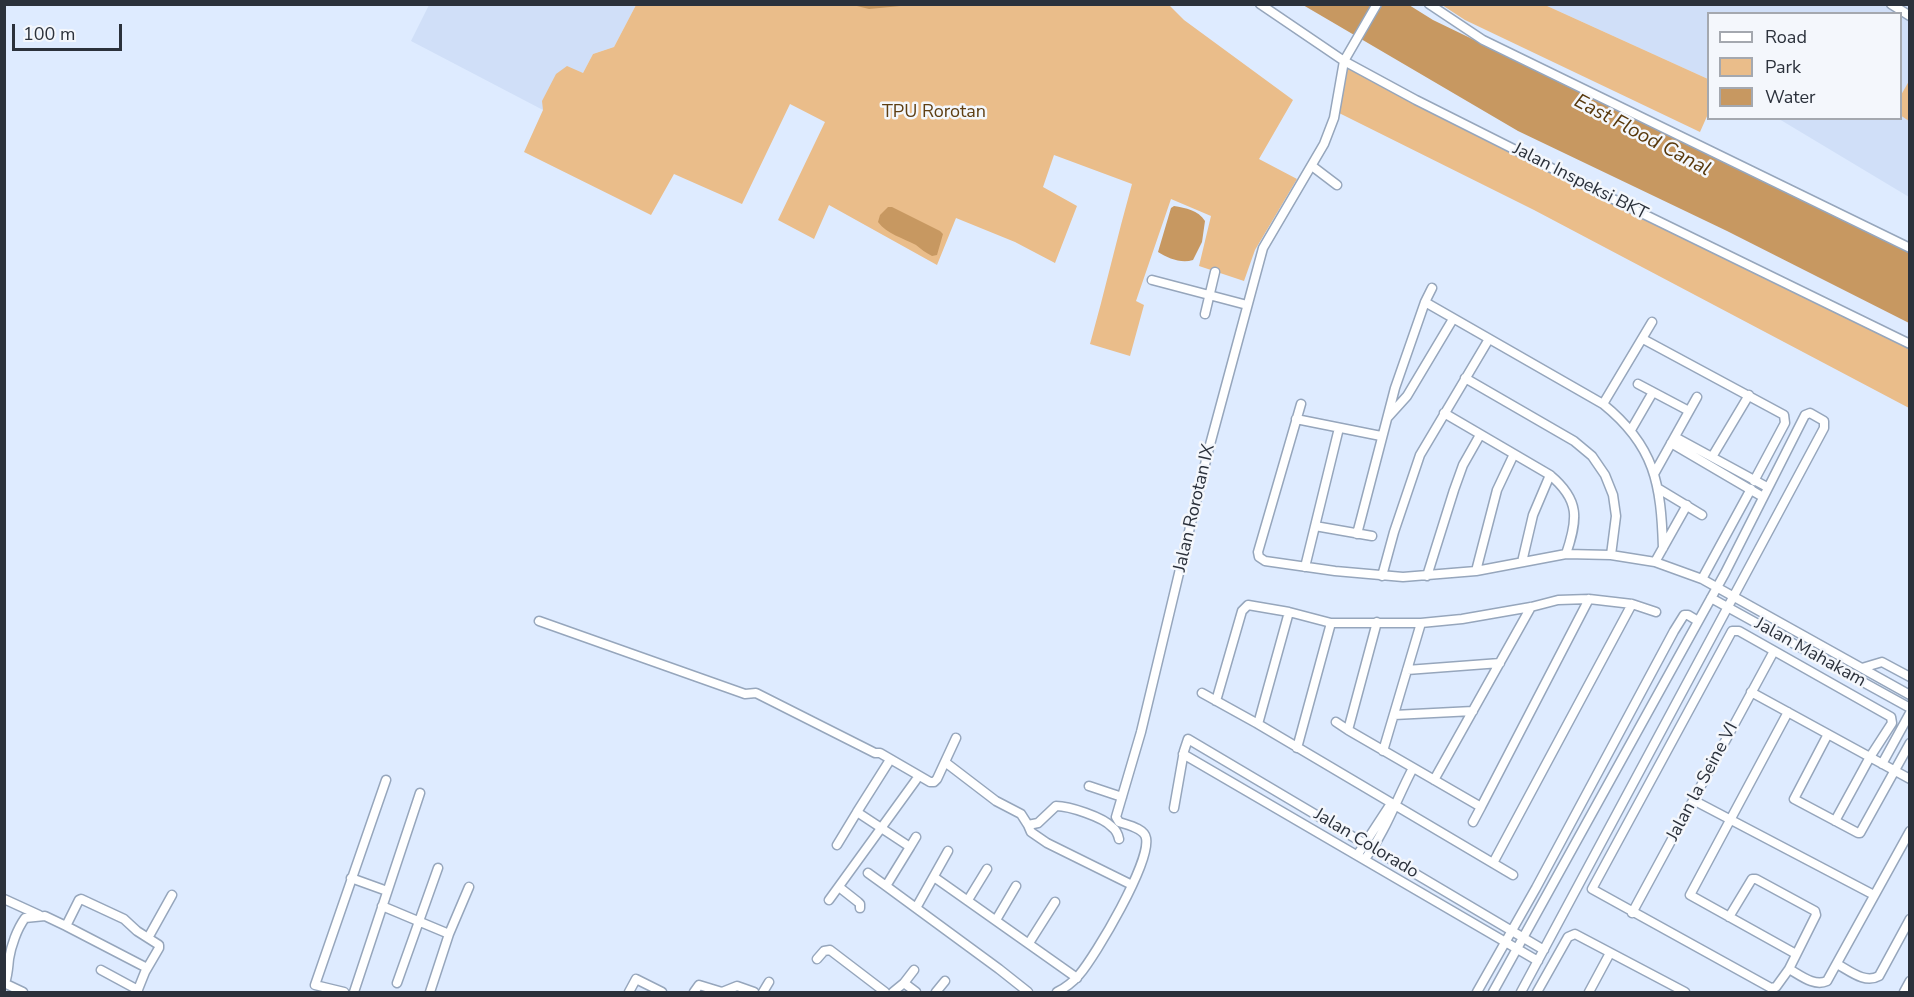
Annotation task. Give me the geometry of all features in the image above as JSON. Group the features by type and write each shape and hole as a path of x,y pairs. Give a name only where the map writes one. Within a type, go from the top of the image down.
{"street":[{"name":"Jalan Inspeksi BKT","path":"1260,4 1416,100 1910,344"},
{"name":"Jalan Rorotan IX","path":"1057,993 1077,978 1101,945 1132,885 1146,845 1146,837 1142,831 1116,819 1247,305 1263,248 1324,144 1331,125 1346,57 1377,4"},
{"path":"1429,4 1483,40 1910,248"},
{"path":"1891,4 1910,16"},
{"path":"1312,166 1338,185"},
{"path":"1205,314 1215,272"},
{"path":"1152,280 1247,305"},
{"path":"1357,534 1395,388 1432,288"},
{"path":"1425,302 1603,404 1618,416 1631,430 1646,453 1654,474 1659,489 1663,548"},
{"path":"1386,420 1407,396 1453,319"},
{"path":"1603,404 1652,322"},
{"path":"1382,576 1420,455 1489,339"},
{"path":"1643,339 1786,417 1785,423 1750,484 1702,579"},
{"path":"1465,378 1574,441 1592,456 1605,475 1613,495 1616,516 1611,555"},
{"path":"1638,384 1689,411"},
{"path":"1631,430 1653,392"},
{"path":"1712,457 1749,395"},
{"path":"1654,474 1697,397"},
{"path":"1301,404 1296,419 1381,436"},
{"path":"1444,413 1559,482 1570,497 1575,513 1574,531 1566,554"},
{"path":"1493,993 1519,950 1717,587 1806,414 1810,413 1823,420 1824,428 1540,948 1521,993"},
{"name":"Jalan Mahakam","path":"1296,419 1258,555 1260,559 1305,567 1403,577 1476,571 1566,554 1611,555 1655,562 1702,579 1910,695"},
{"path":"1305,567 1339,428"},
{"path":"1427,576 1463,465 1480,435"},
{"path":"1673,440 1712,457 1750,484 1763,497"},
{"path":"1673,440 1750,484 1767,488"},
{"path":"1476,571 1497,490 1514,454"},
{"path":"1522,562 1533,515 1550,475"},
{"path":"1659,489 1702,515"},
{"path":"1655,562 1687,505"},
{"path":"1315,526 1372,536"},
{"name":"Jalan Mahakam","path":"1711,598 1910,708"},
{"path":"1473,822 1589,599"},
{"path":"1216,701 1240,615 1244,608 1251,605 1331,623 1421,623 1462,620 1558,600 1589,599 1632,604 1656,612"},
{"path":"1494,863 1632,604"},
{"path":"1434,780 1532,607"},
{"path":"1258,724 1289,612"},
{"path":"1477,993 1684,615 1698,621"},
{"path":"539,621 745,694 756,693 880,754 930,782 936,781 957,738"},
{"path":"1347,730 1377,622"},
{"path":"1297,748 1331,623"},
{"path":"1383,751 1421,623"},
{"path":"1729,917 1752,879 1766,884 1816,913 1789,969 1776,987 1771,988 1592,890 1732,631 1739,631 1890,716 1892,723 1870,757 1835,821"},
{"name":"Jalan la Seine VI","path":"1632,913 1774,651"},
{"path":"1862,668 1882,662 1910,677"},
{"path":"1407,670 1500,663"},
{"path":"1751,692 1910,779"},
{"path":"1202,693 1395,801 1513,875"},
{"path":"1394,715 1473,711"},
{"path":"1788,712 1690,895 1796,954"},
{"path":"1882,764 1910,713"},
{"path":"1336,722 1481,807"},
{"path":"1827,734 1794,799 1858,833 1910,742"},
{"name":"Jalan Colorado","path":"1535,959 1183,754 1188,739 1540,948"},
{"path":"1174,808 1183,754"},
{"path":"945,762 996,801 1021,814 1031,832 1047,843 1132,885"},
{"path":"837,845 888,763"},
{"path":"1604,764 1615,771"},
{"path":"1362,857 1373,849 1413,768"},
{"path":"344,993 315,985 386,780"},
{"path":"829,900 916,780"},
{"path":"1089,786 1122,797"},
{"path":"354,993 420,793"},
{"path":"1693,800 1874,895"},
{"path":"1362,857 1364,843 1395,801"},
{"path":"1028,825 1038,823 1056,806 1060,806 1106,822 1115,830 1119,839"},
{"path":"857,812 910,848"},
{"path":"1789,969 1816,983 1821,984 1827,981 1910,831"},
{"path":"886,886 916,837"},
{"path":"916,908 948,851"},
{"path":"1379,867 1386,856"},
{"path":"398,982 438,868"},
{"path":"968,900 987,869"},
{"path":"868,873 1028,993"},
{"path":"934,877 1077,978"},
{"path":"351,878 387,891"},
{"path":"996,920 1016,886"},
{"path":"430,993 449,934 469,887"},
{"path":"839,887 858,902 860,908"},
{"path":"148,938 172,895"},
{"path":"66,926 81,898 118,916 159,946 137,991 100,970"},
{"path":"4,899 41,916"},
{"path":"1029,943 1055,902"},
{"path":"382,906 449,934"},
{"path":"23,993 7,986 9,959 14,940 25,918 45,916 147,968"},
{"path":"1837,964 1865,979 1872,980 1879,976 1910,919"},
{"path":"1537,993 1571,934 1575,934 1685,993"},
{"path":"817,959 824,951 830,950 885,993"},
{"path":"1591,992 1610,953"},
{"path":"893,993 914,970"},
{"path":"629,993 636,979 662,993"},
{"path":"936,993 945,981"},
{"path":"1904,993 1910,981"},
{"path":"763,993 769,982"},
{"path":"904,983 916,993"},
{"path":"694,993 699,985 722,992 737,986 754,993"}],"shaded area":[{"path":"429,5 636,5 614,47 593,54 583,73 543,110 411,41"},
{"path":"1545,5 1909,5 1909,197 1781,120 1902,120 1902,12 1707,12 1707,79"}],"green space":[{"name":"TPU Rorotan","path":"1168,4 1184,20 1293,100 1259,159 1297,179 1255,250 1244,281 1199,266 1211,216 1171,199 1136,301 1144,305 1130,356 1090,344 1132,184 1054,155 1043,187 1077,206 1055,263 1015,242 956,218 937,265 829,205 814,239 778,220 825,122 790,104 742,204 674,174 651,215 524,152 543,110 542,101 556,74 567,66 583,73 593,54 614,47 636,5"},
{"path":"1442,5 1545,5 1707,79 1707,116 1700,132 1465,20"},
{"path":"1344,61 1909,344 1909,408 1534,210 1335,111"},
{"path":"1909,81 1909,121 1902,116 1902,93"}],"water":[{"path":"853,5 911,5 869,9"},
{"name":"East Flood Canal","path":"1303,5 1409,5 1433,20 1909,250 1909,323 1727,231 1518,131"},
{"path":"1174,206 1195,212 1205,221 1202,242 1193,260 1179,261 1158,252 1171,208"},
{"path":"888,207 940,231 943,234 937,255 932,256 882,226 878,222 880,215"}]}
